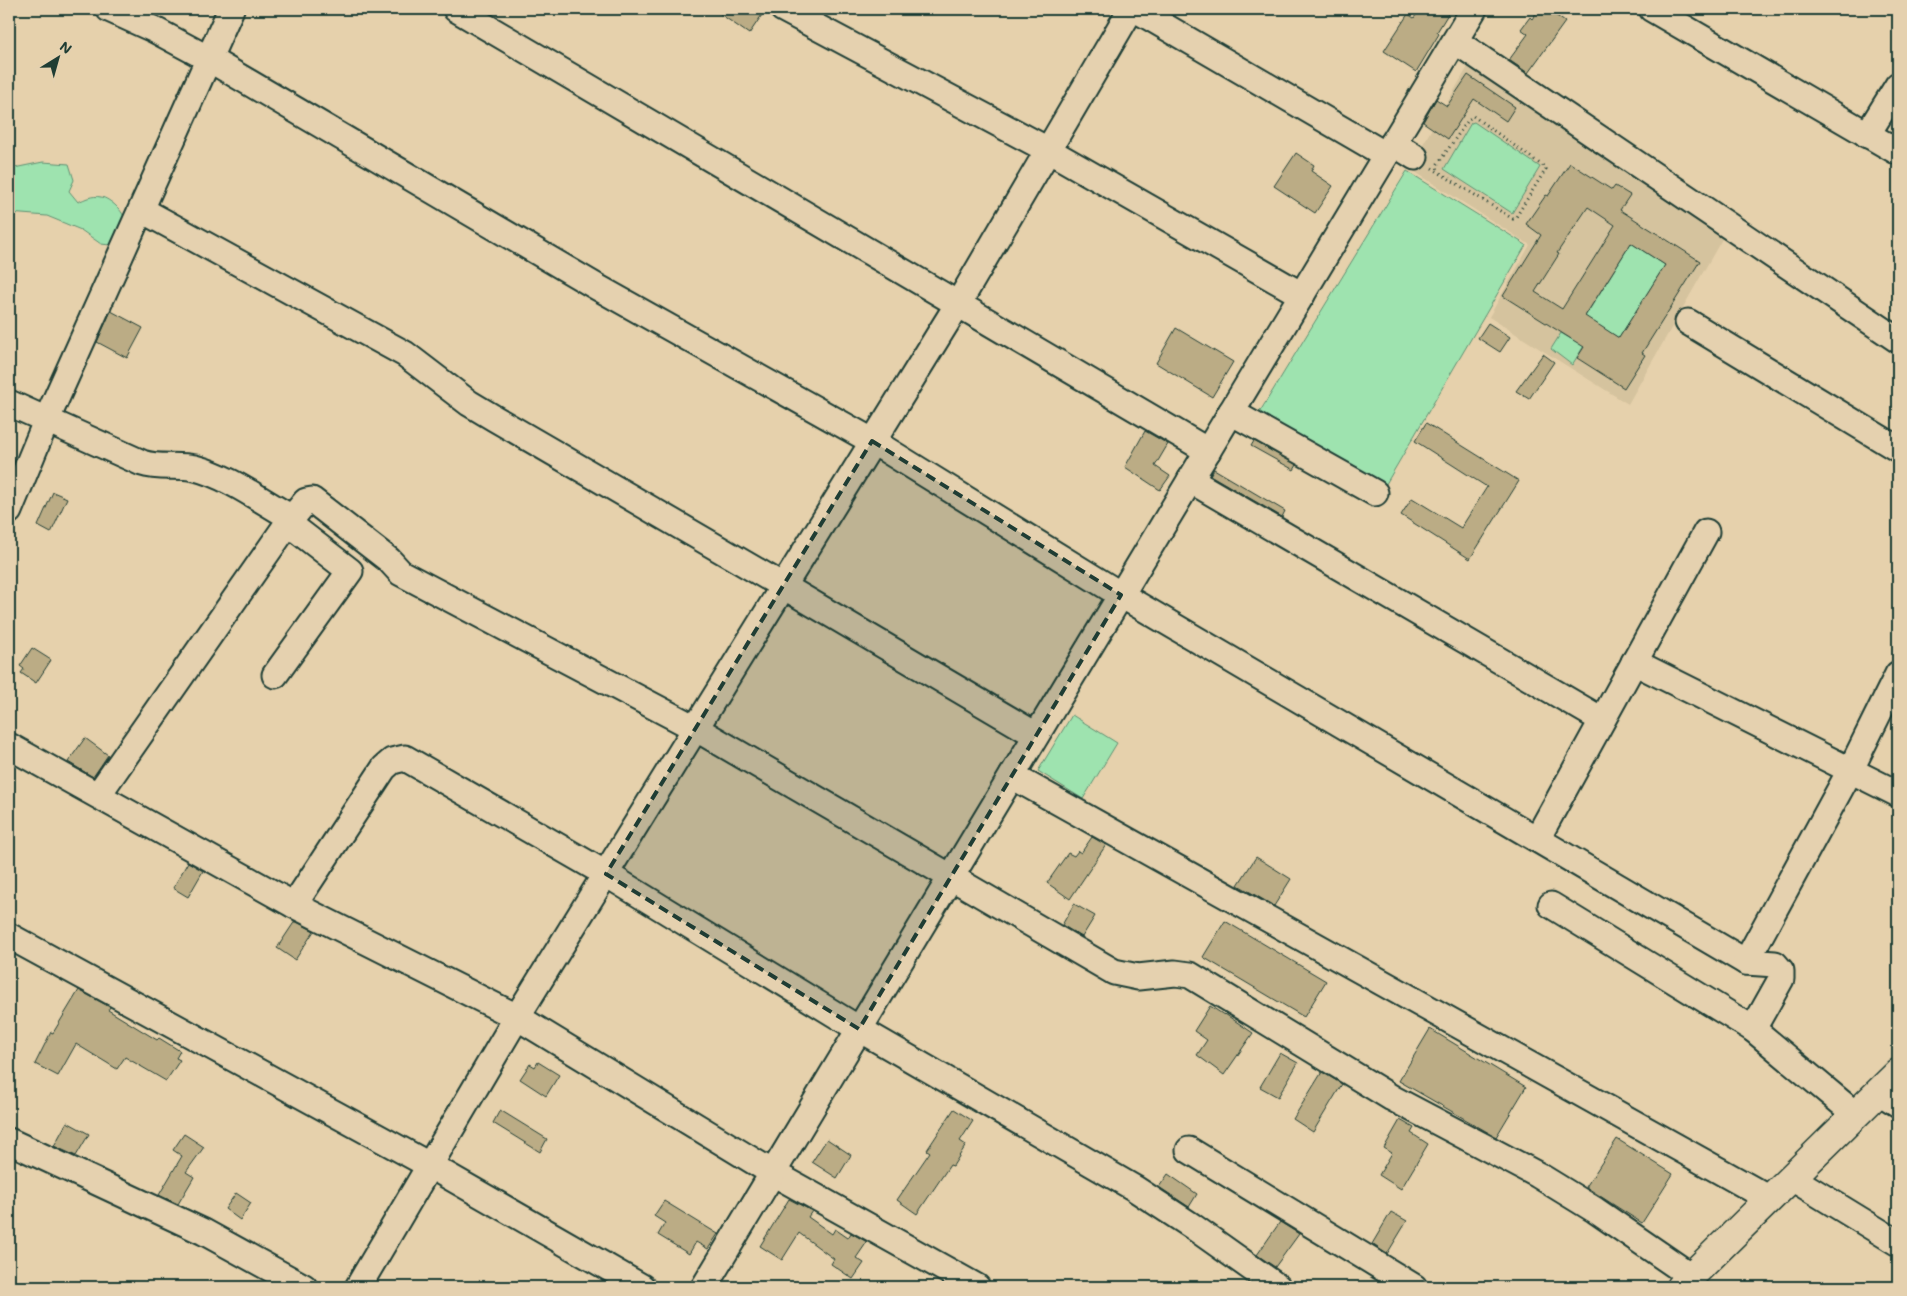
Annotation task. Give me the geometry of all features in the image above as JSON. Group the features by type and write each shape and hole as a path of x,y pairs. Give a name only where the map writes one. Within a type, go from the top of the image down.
{"main road":[{"path":"1685,1282 1856,1115 1889,1098 1898,1073"}],"street":[{"path":"109,9 153,29 209,59 589,282 872,441 1121,595 1746,962 1775,964 1781,972 1781,979 1753,1030"},
{"path":"9,510 47,419 231,9"},
{"path":"456,9 1208,451"},
{"path":"783,9 1048,150 1302,295"},
{"path":"358,1287 516,1017 958,304 1131,9"},
{"path":"1135,9 1390,149 1415,157"},
{"path":"704,1287 1474,9"},
{"path":"1652,9 1898,152"},
{"path":"1455,41 1898,340"},
{"path":"1867,135 1898,85"},
{"path":"142,210 405,354 469,403 1036,736"},
{"path":"1688,322 1898,448"},
{"path":"9,403 146,464 160,467 185,466 215,475 290,521 350,571 274,675"},
{"path":"1232,412 1375,493"},
{"path":"1190,480 1602,720"},
{"path":"98,795 290,521 306,502 312,500 389,560 401,573 695,728 1114,972 1138,977 1175,973 1190,975 1392,1098 1538,1175 1595,1210 1685,1282"},
{"path":"1537,839 1706,532"},
{"path":"1634,662 1898,794"},
{"path":"1746,962 1850,769 1898,674"},
{"path":"9,746 294,905 516,1017 773,1173 977,1287"},
{"path":"294,905 384,768 392,761 405,758 606,874 859,1028 1134,1188 1192,1226 1278,1287"},
{"path":"1012,776 1770,1199"},
{"path":"1551,905 1753,1030 1856,1115"},
{"path":"9,936 429,1164 642,1287"},
{"path":"9,1141 204,1232 304,1287"},
{"path":"1189,1150 1414,1287"},
{"path":"1792,1178 1898,1243"}],"path":[{"path":"1473,116 1546,169 1513,219 1438,171 1437,165 1470,117 1473,116"}],"highlighted area":[{"path":"872,441 1121,595 859,1029 606,874"}],"shaded area":[{"path":"1469,65 1723,233 1722,239 1628,404 1489,317 1530,245 1409,168"}],"green space":[{"path":"1474,122 1540,167 1512,213 1444,169 1471,123"},
{"path":"43,162 69,164 74,180 69,191 78,202 92,197 101,197 120,210 125,221 123,228 110,245 101,244 81,230 47,216 9,213 9,169"},
{"path":"1407,171 1526,245 1383,489 1256,418"},
{"path":"1631,243 1665,265 1619,338 1597,325 1572,365 1551,349 1561,333 1571,339"},
{"path":"1072,715 1117,743 1083,799 1038,771"}],"building":[{"path":"713,9 766,9 749,34"},
{"path":"1420,9 1451,9 1437,32 1439,34 1416,72 1384,51 1408,14 1414,18"},
{"path":"1539,9 1547,9 1565,22 1528,73 1509,60 1528,34 1521,29"},
{"path":"1468,75 1515,107 1506,121 1474,99 1448,139 1423,122 1436,99 1447,106"},
{"path":"1296,153 1314,165 1311,171 1333,186 1315,213 1274,186"},
{"path":"1570,163 1612,190 1615,186 1630,195 1620,210 1700,261 1642,353 1645,355 1624,388 1577,358 1584,347 1503,296 1541,235 1526,224 1546,195 1548,196","holes":["1588,207 1615,225 1562,309 1535,292 1559,254 1557,253","1631,243 1665,265 1619,338 1585,316"]},
{"path":"111,311 143,328 127,358 97,342"},
{"path":"1488,323 1510,337 1500,352 1478,338"},
{"path":"1176,328 1233,362 1212,397 1156,363"},
{"path":"1543,354 1554,362 1529,399 1516,391"},
{"path":"1426,423 1519,481 1470,559 1401,515 1412,498 1461,528 1487,487 1415,441"},
{"path":"1145,431 1168,444 1155,466 1170,476 1160,490 1125,467"},
{"path":"1254,441 1297,465 1294,470 1251,446"},
{"path":"1214,469 1285,511 1282,517 1210,475"},
{"path":"53,492 67,498 51,533 38,526"},
{"path":"32,648 51,660 36,683 21,673 24,669 20,666"},
{"path":"85,738 108,755 93,777 68,762"},
{"path":"1092,837 1106,845 1070,899 1047,883 1068,853 1074,856 1078,851 1081,853"},
{"path":"1256,857 1291,879 1274,906 1238,885"},
{"path":"188,862 203,871 188,897 173,888"},
{"path":"1074,904 1095,916 1082,937 1062,925"},
{"path":"295,921 314,931 295,960 277,948"},
{"path":"1225,921 1326,981 1304,1017 1203,957"},
{"path":"79,990 110,1007 108,1010 157,1040 159,1038 180,1051 176,1058 180,1060 166,1081 125,1057 117,1069 76,1044 58,1076 35,1064 51,1032 53,1033"},
{"path":"1210,1006 1253,1033 1224,1075 1197,1055 1207,1040 1194,1031"},
{"path":"1430,1029 1526,1087 1496,1137 1399,1081"},
{"path":"1280,1053 1298,1063 1278,1097 1260,1087"},
{"path":"538,1062 559,1075 546,1096 520,1079 530,1064 535,1067"},
{"path":"1322,1072 1342,1084 1313,1132 1293,1119"},
{"path":"954,1109 973,1121 960,1141 966,1145 953,1166 950,1165 917,1214 897,1200 930,1152 927,1150"},
{"path":"500,1110 547,1139 540,1152 493,1123"},
{"path":"1400,1120 1414,1128 1411,1133 1428,1144 1401,1189 1379,1175 1392,1153 1384,1148"},
{"path":"67,1122 89,1134 76,1156 54,1146"},
{"path":"184,1134 204,1147 186,1172 194,1177 178,1204 159,1195 182,1156 173,1150"},
{"path":"827,1139 851,1155 837,1178 812,1162"},
{"path":"1617,1139 1673,1174 1642,1223 1586,1187"},
{"path":"1168,1174 1197,1194 1189,1207 1159,1187"},
{"path":"236,1193 251,1203 240,1220 225,1209"},
{"path":"789,1199 812,1211 808,1217 832,1234 835,1229 848,1238 851,1233 867,1242 856,1258 864,1263 853,1279 831,1264 834,1259 799,1233 782,1260 760,1246"},
{"path":"664,1201 718,1234 708,1249 696,1242 689,1254 658,1235 665,1223 654,1216"},
{"path":"1391,1212 1407,1221 1387,1254 1372,1244"},
{"path":"1280,1222 1299,1234 1275,1267 1257,1255"}]}
